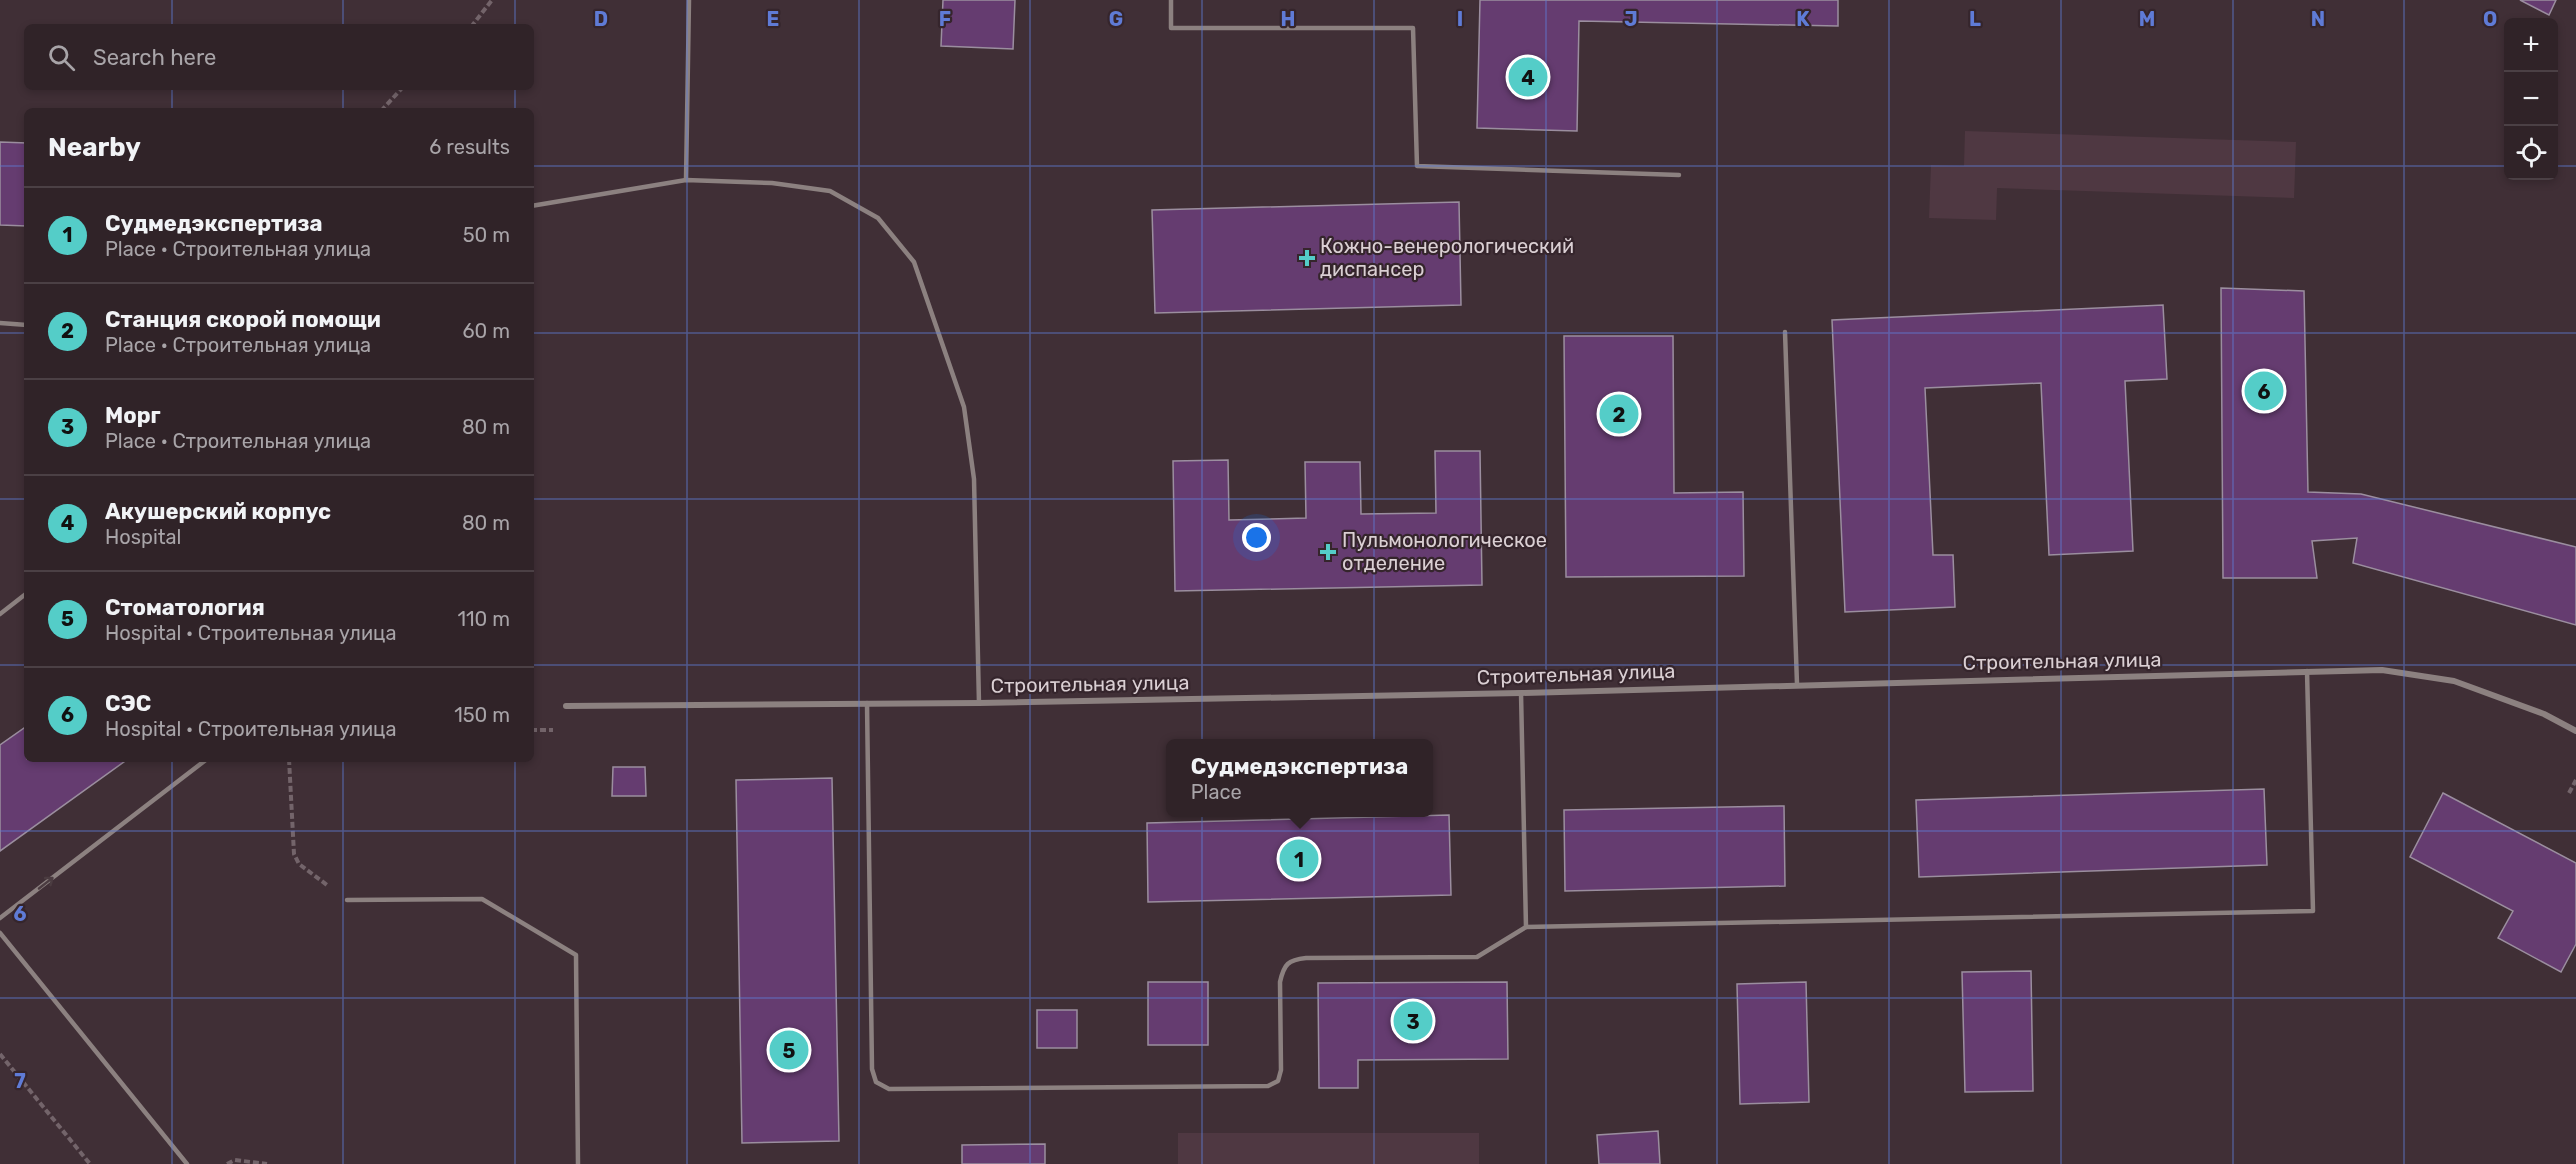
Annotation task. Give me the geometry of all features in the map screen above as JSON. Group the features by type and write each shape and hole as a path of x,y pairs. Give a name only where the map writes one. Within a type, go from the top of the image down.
{"street":[{"name":"Строительная улица","path":"566,706 979,703 1521,693 2382,670 2454,681 2544,714 2576,731"}],"lane":[{"path":"686,180 688,0"},
{"path":"1171,0 1171,28 1413,28 1417,166 1679,175"},
{"path":"534,205 686,180 772,183 830,191 878,219 914,262 964,407 974,479 979,703"},
{"path":"0,323 24,325"},
{"path":"1785,332 1797,684"},
{"path":"0,614 24,595"},
{"path":"867,703 872,1069 876,1082 889,1089 1268,1086 1278,1081 1281,1070 1280,982 1282,969 1292,960 1306,957 1477,957 1526,927 2313,911 2307,671"},
{"path":"1521,693 1526,927"},
{"path":"0,918 203,762"},
{"path":"346,900 482,899 576,955 578,1164"},
{"path":"0,933 187,1164"}],"path":[{"path":"473,24 492,0"},
{"path":"384,108 400,90"},
{"path":"289,762 294,854 300,864 346,900"},
{"path":"2569,793 2576,780"},
{"path":"0,1054 90,1164"},
{"path":"226,1164 235,1160 267,1164"}],"shaded area":[{"path":"1965,131 2296,142 2294,198 1997,188 1996,220 1929,218 1931,165 1964,166"},
{"path":"1178,1133 1479,1133 1479,1164 1178,1164"}],"building":[{"path":"943,0 1015,0 1013,49 941,46"},
{"path":"1480,0 1838,0 1838,26 1579,21 1577,131 1477,128"},
{"path":"2520,0 2556,0 2549,15"},
{"path":"0,142 24,143 24,226 0,225"},
{"name":"Кожно-венерологический диспансер","path":"1459,202 1461,305 1155,313 1152,210"},
{"path":"2221,288 2304,291 2308,492 2361,494 2576,547 2576,625 2353,563 2357,538 2312,541 2317,578 2223,578"},
{"path":"2163,305 2167,379 2125,381 2133,551 2049,555 2041,383 1925,388 1933,555 1953,555 1955,607 1845,612 1832,320"},
{"path":"1564,336 1673,336 1674,493 1743,492 1744,576 1566,577"},
{"name":"Пульмонологическое отделение","path":"1435,451 1480,451 1482,585 1175,591 1173,461 1228,460 1229,520 1306,518 1305,462 1360,462 1361,514 1436,513"},
{"path":"24,728 24,762 124,762 0,851 0,745"},
{"path":"613,767 645,767 646,796 612,796"},
{"path":"832,778 839,1141 742,1143 736,780"},
{"path":"2264,789 2267,865 1919,877 1916,800"},
{"path":"2443,793 2576,863 2576,944 2561,972 2498,938 2513,911 2410,857"},
{"path":"1784,806 1785,886 1565,891 1564,810"},
{"path":"1449,815 1451,895 1148,902 1147,823"},
{"path":"2031,971 2033,1091 1965,1092 1962,972"},
{"path":"1148,982 1208,982 1208,1045 1148,1045"},
{"path":"1507,982 1508,1059 1358,1060 1358,1088 1319,1088 1318,983"},
{"path":"1806,982 1809,1102 1740,1104 1737,984"},
{"path":"1037,1010 1077,1010 1077,1048 1037,1048"},
{"path":"1658,1131 1660,1164 1599,1164 1597,1135"},
{"path":"1045,1144 1045,1164 962,1164 962,1145"}],"place":[{"name":"Акушерский корпус","path":"1528,77"},
{"name":"Кожно-венерологический диспансер","path":"1307,258"},
{"name":"СЭС","path":"2264,391"},
{"name":"Станция скорой помощи","path":"1619,414"},
{"name":"Пульмонологическое отделение","path":"1328,552"},
{"name":"Судмедэкспертиза","path":"1299,859"},
{"name":"Морг","path":"1413,1021"},
{"name":"Стоматология","path":"789,1050"}]}
